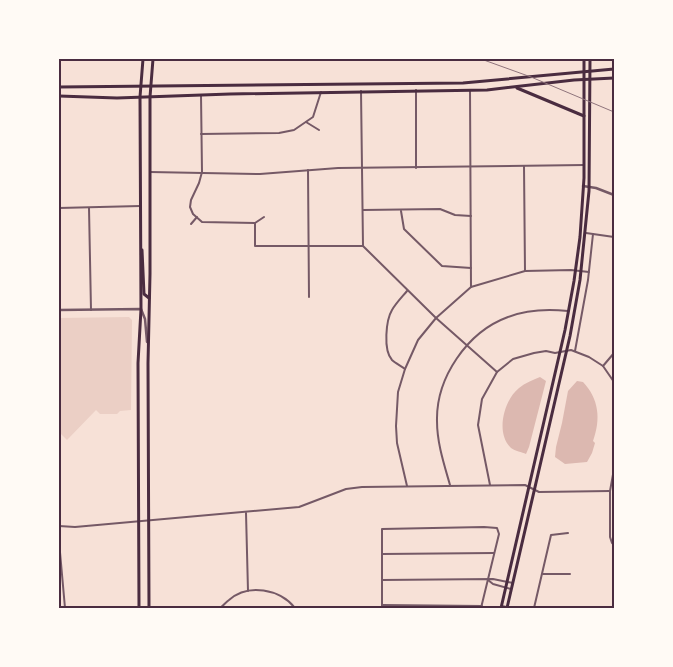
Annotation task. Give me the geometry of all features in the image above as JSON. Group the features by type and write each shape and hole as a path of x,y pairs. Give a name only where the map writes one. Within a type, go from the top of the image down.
{"main road":[{"path":"141,608 139,600 138,363 140,309 140,87 143,59"},
{"path":"149,608 148,352 150,298 150,97 153,59"},
{"path":"502,607 560,352 576,270 584,165 584,59"},
{"path":"509,608 513,583 567,351 581,271 589,186 590,59"},
{"path":"59,87 424,84 498,81 614,69"},
{"path":"59,96 102,98 470,90 517,88 583,79 614,78"},
{"path":"405,90 416,84"},
{"path":"416,90 424,84"},
{"path":"321,92 324,85"},
{"path":"517,88 584,116"},
{"path":"140,240 144,269 144,295 150,298"}],"street":[{"path":"522,59 526,60"},
{"path":"416,90 416,168"},
{"path":"470,90 471,288"},
{"path":"201,134 279,133 294,130 313,117 321,92"},
{"path":"361,92 362,246"},
{"path":"201,96 202,172 191,200 190,207 193,214 202,222 255,223 264,218"},
{"path":"306,122 319,130"},
{"path":"150,172 260,174 362,168 584,165"},
{"path":"524,166 525,271"},
{"path":"308,170 309,297"},
{"path":"583,186 589,186 614,195"},
{"path":"59,208 140,206"},
{"path":"89,208 90,310"},
{"path":"363,210 440,209 455,215 470,216"},
{"path":"401,210 404,229 442,266 470,268"},
{"path":"191,224 196,217"},
{"path":"255,223 256,246 362,246 407,291 497,372"},
{"path":"586,233 614,237"},
{"path":"575,352 594,234"},
{"path":"408,486 397,443 398,392 405,369 418,340 436,318 471,288 525,271 576,270 589,272"},
{"path":"405,369 392,360 387,350 387,335 388,321 392,310 407,291"},
{"path":"59,310 140,309 145,319 148,352"},
{"path":"450,485 438,437 438,406 442,387 449,370 466,346 491,324 508,316 528,312 569,311"},
{"path":"490,485 478,425 482,399 497,372 513,359 534,353 567,351 588,357 603,366 614,382"},
{"path":"603,366 614,353"},
{"path":"613,544 610,536 610,491 614,469"},
{"path":"65,608 59,526 71,527 299,508 346,489 525,484 539,492 610,491"},
{"path":"246,513 248,591"},
{"path":"497,528 499,534 494,553 482,607 381,606 382,530 497,528"},
{"path":"534,608 551,535 568,532"},
{"path":"382,554 494,553"},
{"path":"542,574 570,574"},
{"path":"382,580 493,579 513,583"},
{"path":"488,580 493,584 512,589"},
{"path":"613,587 613,608"},
{"path":"220,608 230,598 248,591 264,590 278,594 295,608"},
{"path":"502,607 509,608"}],"shaded area":[{"path":"129,317 132,320 131,410 120,411 117,414 100,414 96,410 67,440 59,432 59,318"},
{"path":"540,377 546,381 526,454 511,448 506,442 503,434 503,417 509,400 514,393 519,388"},
{"path":"577,381 583,382 595,402 598,417 593,441 595,443 587,462 565,464 555,457 556,447 568,391"}],"railway":[{"path":"481,59 531,77 614,112"}]}
